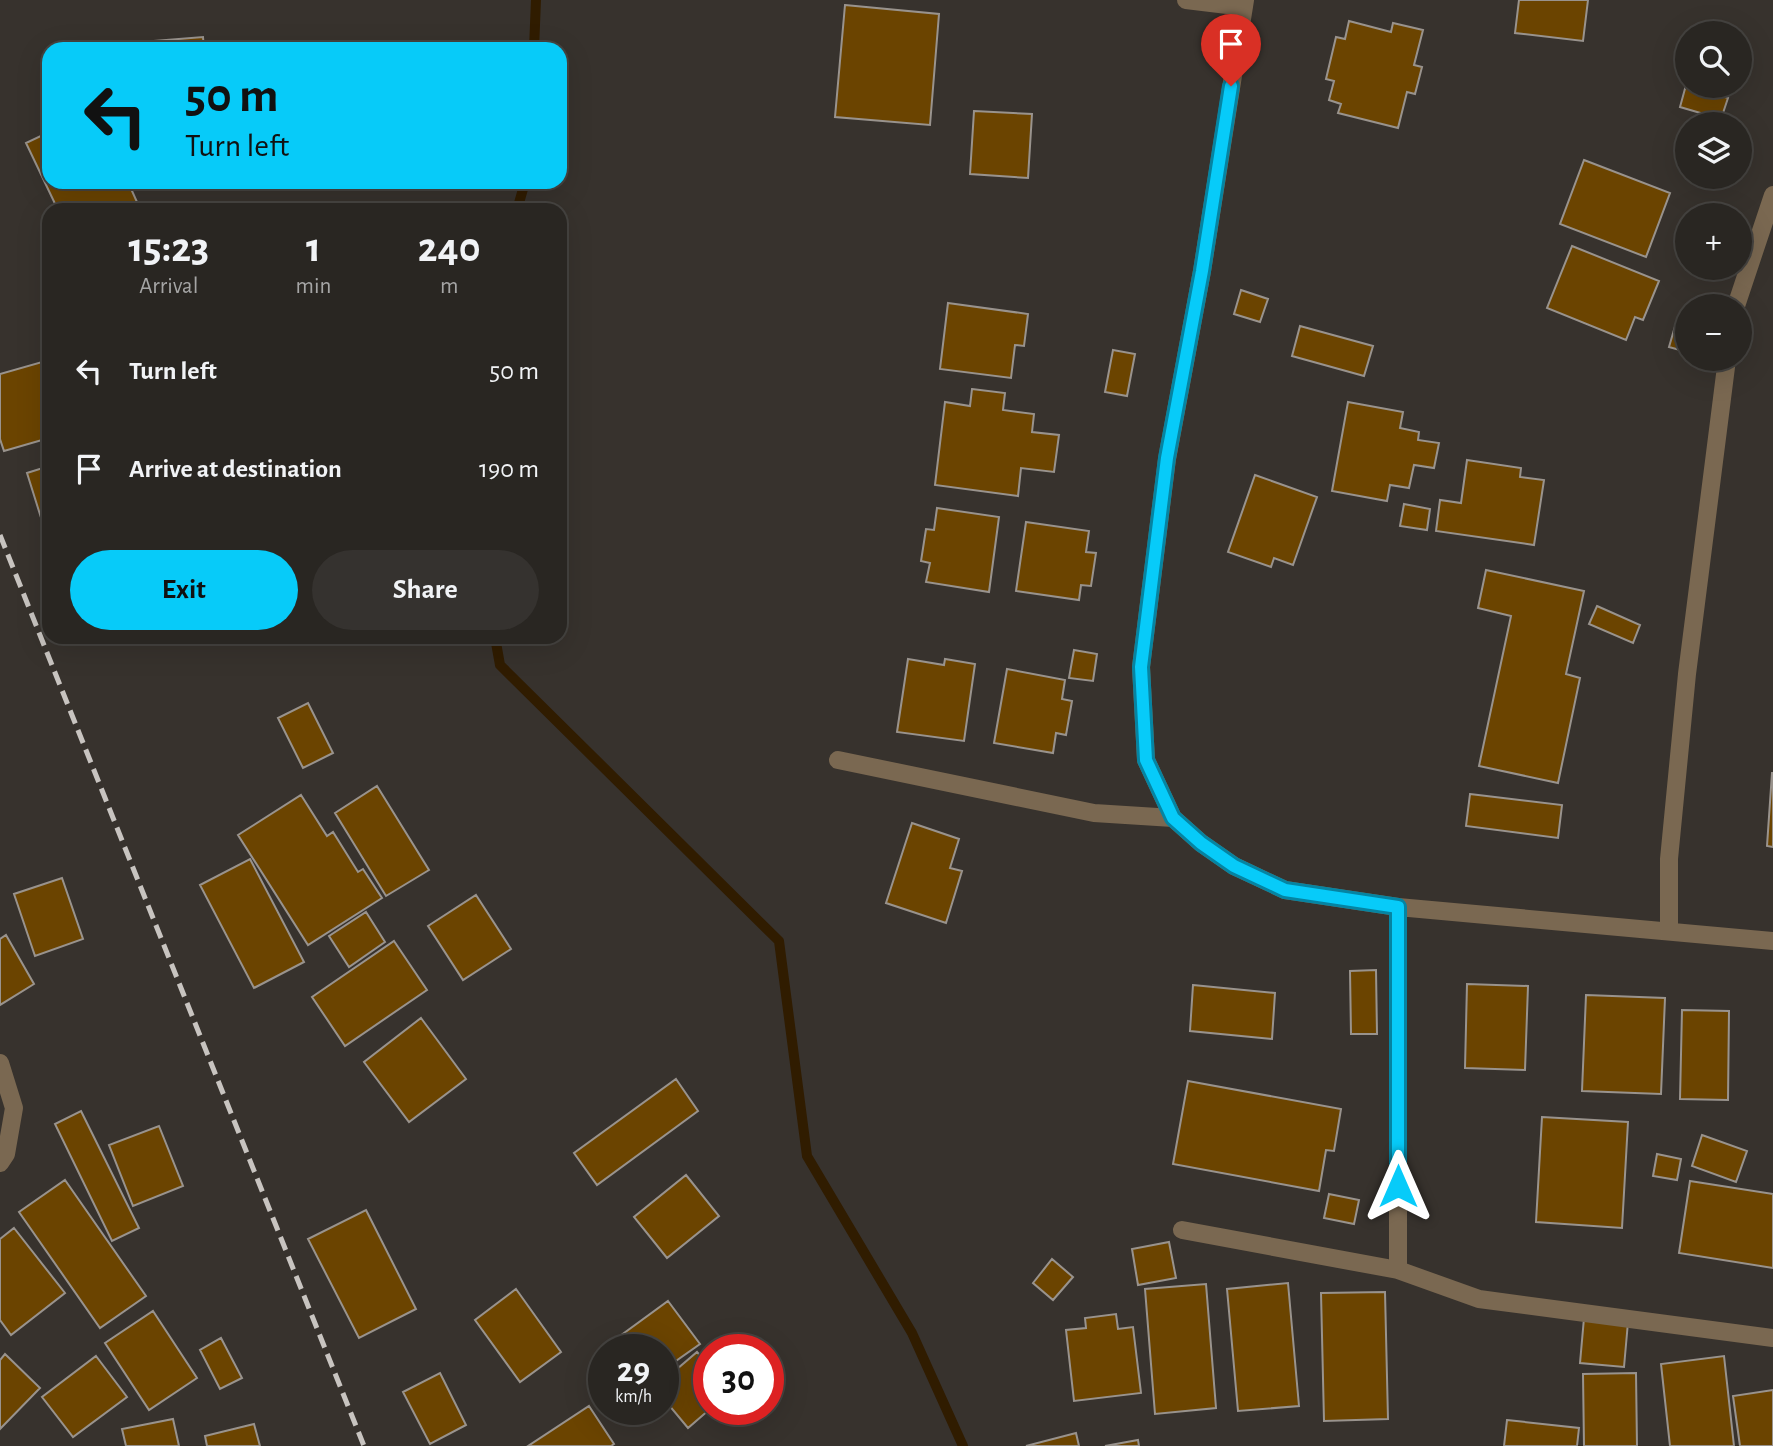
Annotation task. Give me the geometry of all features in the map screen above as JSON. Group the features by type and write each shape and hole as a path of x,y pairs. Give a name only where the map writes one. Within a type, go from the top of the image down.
{"street":[{"path":"1186,0 1244,4 1202,271 1167,458 1141,667 1146,760 1173,818 1201,843 1234,866 1285,890 1398,907 1773,941"},
{"path":"1740,294 1773,195"},
{"path":"1669,931 1669,859 1685,701 1726,371"},
{"path":"838,760 1094,813 1173,818"},
{"path":"1398,907 1398,1270"},
{"path":"0,1063 14,1108 6,1154 0,1163"},
{"path":"1182,1230 1398,1270 1479,1299 1773,1338"}],"building":[{"path":"1519,0 1588,0 1583,41 1515,33"},
{"path":"845,5 939,14 930,125 835,117"},
{"path":"1349,21 1391,32 1393,23 1423,30 1414,65 1422,67 1415,94 1407,92 1398,128 1338,113 1341,104 1329,100 1334,81 1326,79 1336,37 1345,39"},
{"path":"203,37 203,42 142,42"},
{"path":"1682,98 1728,98 1723,112 1697,112 1680,107"},
{"path":"974,111 1032,114 1028,178 970,174"},
{"path":"42,135 42,176 26,143"},
{"path":"1584,160 1670,193 1646,257 1560,224"},
{"path":"48,189 131,189 137,202 135,203 55,203"},
{"path":"1572,246 1659,281 1643,320 1635,317 1626,340 1547,308"},
{"path":"1241,290 1268,299 1260,322 1234,314"},
{"path":"948,303 1028,314 1024,346 1015,345 1011,378 940,369"},
{"path":"1300,326 1373,346 1364,376 1292,356"},
{"path":"1675,326 1675,349 1669,347"},
{"path":"1113,350 1135,354 1127,396 1105,392"},
{"path":"42,362 42,440 4,451 0,439 0,374"},
{"path":"972,389 1005,393 1003,410 1034,414 1032,432 1059,435 1054,472 1021,468 1018,496 935,485 945,402 970,406"},
{"path":"1348,402 1403,412 1400,428 1419,432 1418,440 1439,443 1434,468 1414,465 1409,488 1390,485 1387,501 1332,491"},
{"path":"1467,460 1521,468 1520,477 1544,480 1534,545 1436,531 1440,500 1461,503"},
{"path":"42,468 42,521 27,473"},
{"path":"1255,475 1317,497 1293,565 1274,558 1271,567 1228,552"},
{"path":"1404,504 1430,509 1427,530 1400,526"},
{"path":"937,508 999,517 989,592 926,582 930,563 921,561 926,529 934,530"},
{"path":"1026,522 1089,531 1086,552 1096,553 1091,586 1081,585 1079,600 1016,591"},
{"path":"1486,570 1584,591 1566,674 1580,678 1558,783 1479,766 1511,616 1478,608"},
{"path":"1597,606 1640,625 1633,643 1589,624"},
{"path":"1074,650 1097,654 1093,681 1069,678"},
{"path":"908,659 944,665 945,659 975,664 964,741 897,732"},
{"path":"1007,669 1065,680 1062,699 1072,701 1066,735 1056,733 1053,753 994,743"},
{"path":"308,703 333,753 303,768 278,718"},
{"path":"1773,773 1773,847 1767,846"},
{"path":"377,786 429,870 386,896 335,813"},
{"path":"1470,794 1562,805 1558,838 1466,826"},
{"path":"301,795 327,836 333,832 358,872 363,869 382,898 308,945 238,835"},
{"path":"912,823 959,839 950,868 962,871 946,923 886,903"},
{"path":"250,859 304,962 254,988 200,885"},
{"path":"62,878 83,939 35,956 14,894"},
{"path":"476,895 511,949 463,980 428,926"},
{"path":"366,912 385,942 349,967 329,936"},
{"path":"6,935 34,984 0,1005 0,939"},
{"path":"394,941 427,990 345,1046 312,997"},
{"path":"1376,970 1377,1034 1351,1034 1350,971"},
{"path":"1467,984 1528,986 1525,1070 1465,1068"},
{"path":"1193,985 1275,993 1272,1039 1190,1031"},
{"path":"1586,995 1665,998 1661,1094 1582,1091"},
{"path":"1682,1010 1729,1011 1728,1100 1680,1099"},
{"path":"421,1018 466,1079 409,1122 364,1062"},
{"path":"676,1079 698,1111 597,1185 574,1153"},
{"path":"1188,1081 1341,1109 1334,1151 1326,1150 1319,1191 1173,1164"},
{"path":"81,1111 139,1228 112,1241 55,1124"},
{"path":"1542,1117 1628,1122 1622,1228 1536,1222"},
{"path":"159,1126 183,1186 133,1206 109,1145"},
{"path":"1702,1135 1747,1151 1736,1182 1692,1166"},
{"path":"1657,1154 1681,1159 1677,1180 1653,1176"},
{"path":"686,1175 719,1216 667,1258 634,1217"},
{"path":"65,1180 146,1296 100,1328 19,1212"},
{"path":"1690,1181 1773,1194 1773,1268 1679,1253"},
{"path":"1329,1194 1359,1200 1354,1224 1324,1218"},
{"path":"366,1210 416,1309 359,1338 308,1239"},
{"path":"14,1228 65,1293 11,1335 0,1320 0,1239"},
{"path":"1169,1242 1176,1278 1138,1285 1132,1249"},
{"path":"1052,1259 1073,1277 1053,1300 1033,1283"},
{"path":"1288,1283 1299,1406 1238,1411 1227,1289"},
{"path":"1206,1284 1216,1408 1155,1414 1145,1289"},
{"path":"516,1289 561,1352 520,1382 475,1320"},
{"path":"1385,1292 1388,1419 1324,1421 1321,1293"},
{"path":"668,1301 693,1335 693,1349 679,1359 679,1334 623,1334"},
{"path":"153,1311 197,1378 149,1410 105,1343"},
{"path":"1116,1314 1118,1329 1133,1327 1141,1393 1074,1401 1066,1330 1086,1328 1085,1318"},
{"path":"1584,1318 1628,1322 1624,1367 1580,1363"},
{"path":"221,1338 242,1378 220,1389 200,1350"},
{"path":"5,1354 40,1388 0,1429 0,1360"},
{"path":"693,1355 693,1424 688,1428 679,1417 679,1367"},
{"path":"96,1356 127,1397 73,1437 42,1397"},
{"path":"1724,1356 1734,1446 1670,1446 1661,1364"},
{"path":"440,1373 466,1425 430,1444 403,1392"},
{"path":"1636,1373 1637,1446 1584,1446 1583,1374"},
{"path":"1773,1390 1773,1446 1740,1446 1733,1396"},
{"path":"588,1407 588,1425 602,1425 614,1444 611,1446 528,1446"},
{"path":"173,1419 179,1446 126,1446 122,1429"},
{"path":"1507,1420 1579,1428 1577,1446 1504,1446"},
{"path":"254,1424 260,1446 207,1446 205,1436"},
{"path":"1076,1433 1079,1446 1026,1446"},
{"path":"1138,1440 1139,1446 1105,1446"}],"waterway":[{"path":"534,42 536,0"},
{"path":"519,203 523,189"},
{"path":"496,644 500,665 779,941 807,1156 912,1333 963,1446"}],"railway":[{"path":"0,535 42,640"},
{"path":"44,644 364,1446"}],"route":[{"path":"1231,86 1202,271 1167,458 1141,667 1146,760 1173,818 1201,843 1234,866 1285,890 1398,907 1398,1186"}]}
